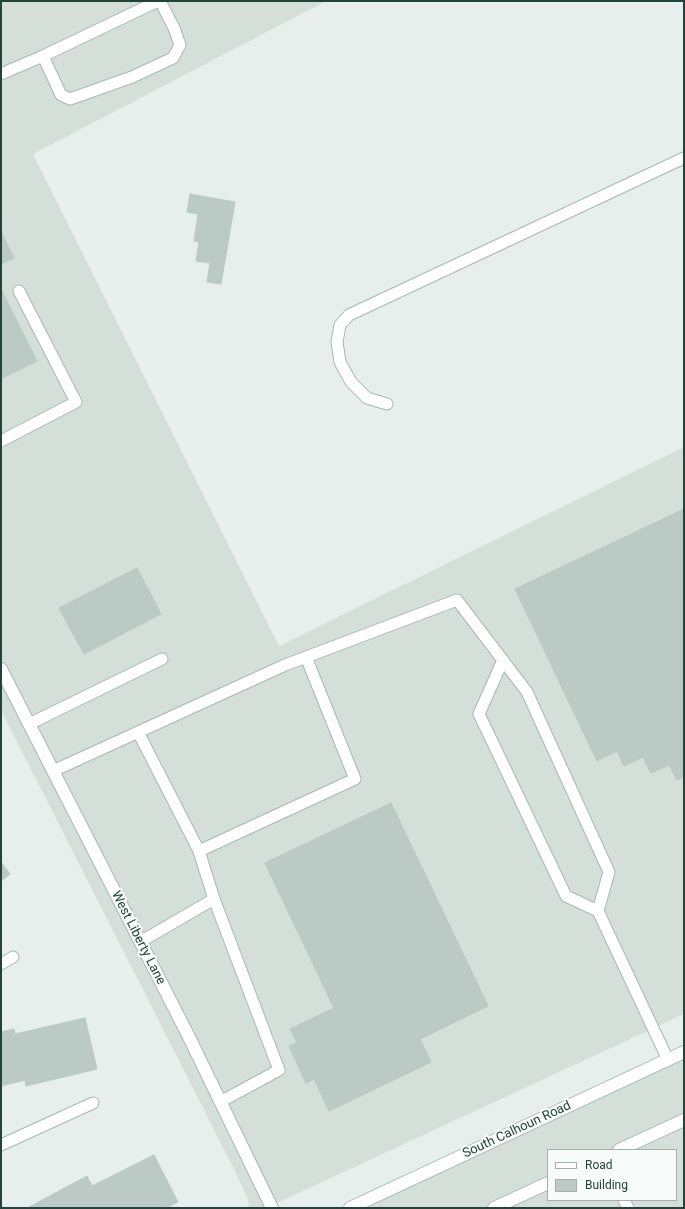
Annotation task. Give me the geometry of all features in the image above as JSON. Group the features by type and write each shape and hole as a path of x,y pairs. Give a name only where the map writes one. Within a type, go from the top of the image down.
{"street":[{"name":"West Liberty Lane","path":"1,669 140,942 272,1208"},
{"name":"South Calhoun Road","path":"350,1208 684,1052"},
{"path":"621,1149 684,1120"},
{"path":"494,1208 547,1183"}],"lane":[{"path":"1,74 43,56 159,1 174,28 180,44 173,58 132,77 70,99 61,95 43,56"},
{"path":"387,404 367,398 351,382 340,362 337,342 340,326 349,314 684,158"},
{"path":"1,441 76,402 18,291"},
{"path":"53,771 285,665 457,600 527,692 609,872 598,910 668,1060"},
{"path":"199,851 355,779 306,657"},
{"path":"29,724 162,659"},
{"path":"503,660 479,714 566,896 598,910"},
{"path":"138,732 199,851 214,899 279,1070 220,1102"},
{"path":"140,942 214,899"},
{"path":"1,964 13,957"},
{"path":"1,1145 93,1103"}],"shaded area":[{"path":"1,1 326,1 33,154 279,646 684,447 684,1014 266,1208 248,1208 249,1202 235,1171 1,710"},
{"path":"684,1052 684,1208 350,1208"}],"building":[{"path":"190,194 235,202 221,284 207,282 210,263 196,261 199,242 194,241 198,214 187,212"},
{"path":"1,232 14,258 1,264"},
{"path":"1,289 37,361 1,379"},
{"path":"684,509 684,777 677,780 669,765 651,773 643,757 624,766 617,751 597,761 515,589"},
{"path":"137,568 161,614 84,654 59,608"},
{"path":"391,803 488,1006 420,1039 431,1062 329,1111 314,1079 306,1083 289,1046 297,1043 290,1029 334,1008 265,863"},
{"path":"1,862 10,874 1,881"},
{"path":"85,1018 97,1069 26,1086 25,1080 1,1086 1,1032 14,1029 15,1034"},
{"path":"154,1155 178,1202 166,1208 29,1207 87,1176 92,1186"}]}
